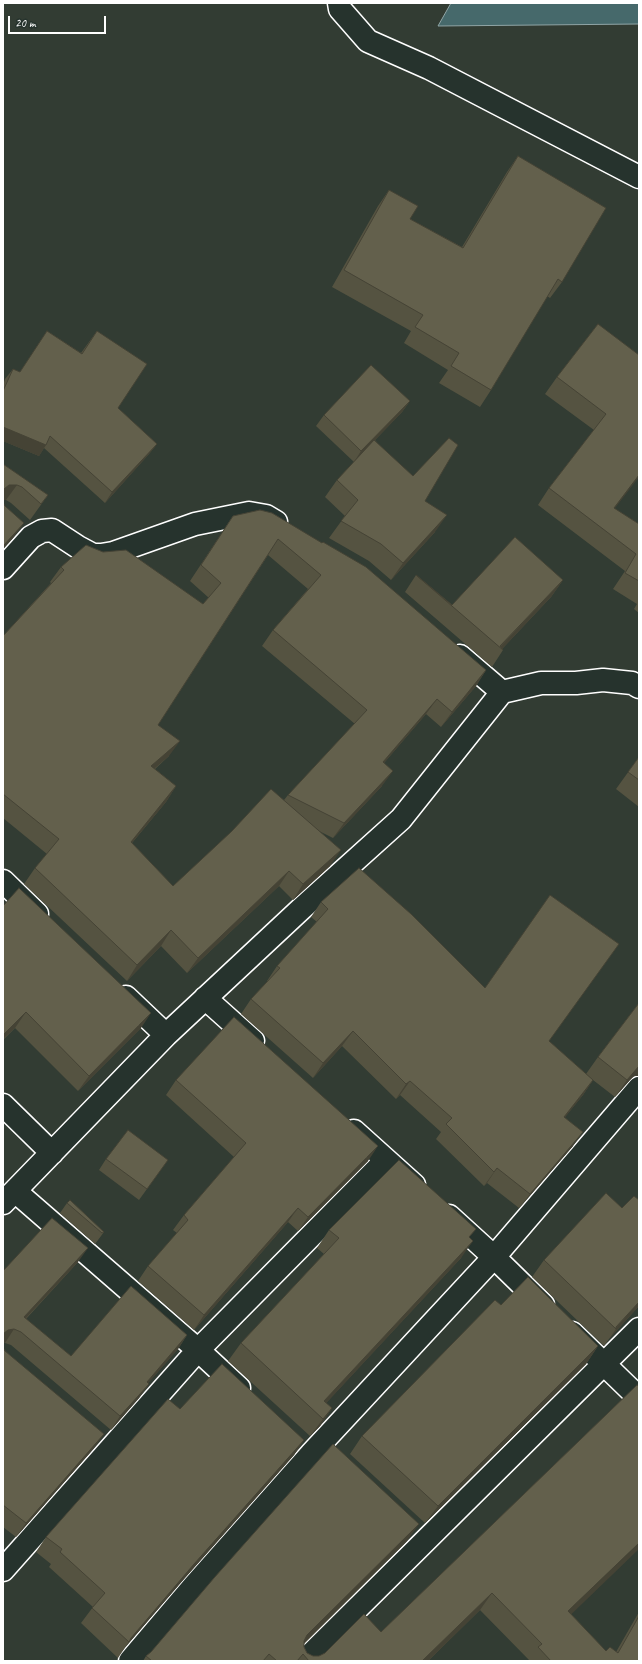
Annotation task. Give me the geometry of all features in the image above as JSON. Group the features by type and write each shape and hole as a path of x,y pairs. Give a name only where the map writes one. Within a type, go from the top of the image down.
{"street":[{"path":"339,3 340,9 368,41 429,68 639,177"},
{"path":"3,568 30,537 42,531 52,530 93,555 112,553 195,524 248,513 266,516 296,533"},
{"path":"14,522 30,537"},
{"path":"448,645 502,692"},
{"path":"254,1402 198,1350 9,1197 166,1035 401,819 502,692 541,683 576,683 603,680 632,683 639,687"},
{"path":"3,882 50,925"},
{"path":"114,986 166,1035"},
{"path":"205,998 269,1056"},
{"path":"130,1661 193,1587 321,1451 494,1257 639,1088"},
{"path":"3,1104 52,1153"},
{"path":"340,1118 494,1257 639,1398"},
{"path":"3,1570 198,1350 386,1160"},
{"path":"304,1661 639,1329"},
{"path":"94,1432 112,1447"},
{"path":"294,1439 321,1451"},
{"path":"408,1525 426,1541"}],"water":[{"path":"451,3 639,3 639,24 438,26"}],"building":[{"path":"518,156 606,208 562,282 558,279 491,390 451,366 459,353 415,327 423,315 344,270 389,190 418,206 410,219 463,248"},
{"path":"598,324 639,355 639,475 614,508 639,524 639,581 625,573 636,554 549,488 606,414 557,377"},
{"path":"47,331 82,354 97,331 147,364 118,408 157,444 112,492 50,436 46,445 3,427 3,391 13,369 20,372"},
{"path":"371,365 410,401 361,451 324,415"},
{"path":"449,438 458,445 425,501 447,515 403,563 381,544 341,521 358,500 337,480 374,440 413,476"},
{"path":"3,464 48,495 41,504 22,487 17,485 9,485 3,491"},
{"path":"3,502 5,506 24,523 3,547"},
{"path":"260,510 272,513 366,567 486,670 452,712 437,699 383,762 393,771 344,823 288,795 367,710 273,630 321,575 278,539 158,725 180,741 151,766 176,786 131,842 173,886 232,831 271,789 341,850 303,884 289,871 198,958 171,930 137,965 35,868 59,839 3,794 3,636 64,570 61,567 86,545 103,552 126,550 203,604 221,583 201,565 233,516"},
{"path":"515,537 563,580 500,646 503,650 416,575 452,605"},
{"path":"639,757 639,780 628,772"},
{"path":"359,868 411,914 485,988 550,895 619,944 549,1041 593,1080 564,1117 583,1132 530,1194 497,1168 494,1172 446,1124 452,1118 410,1081 406,1084 353,1031 323,1063 251,999 280,968 277,966 328,909 321,902"},
{"path":"19,888 151,1013 89,1076 26,1012 3,1035 3,906"},
{"path":"639,1003 639,1066 627,1080 598,1057"},
{"path":"234,1017 378,1146 308,1217 298,1208 204,1315 148,1266 188,1220 184,1215 246,1143 176,1080"},
{"path":"128,1130 168,1160 147,1189 106,1159"},
{"path":"399,1160 476,1229 469,1237 473,1241 324,1401 332,1408 323,1419 241,1343 339,1238 329,1230"},
{"path":"606,1193 622,1208 634,1196 639,1200 639,1302 616,1327 616,1329 544,1260"},
{"path":"70,1200 104,1232 102,1233 67,1203"},
{"path":"52,1218 88,1248 24,1317 71,1356 131,1286 187,1335 147,1382 149,1384 120,1416 21,1332 14,1329 8,1330 3,1334 3,1271"},
{"path":"528,1277 598,1346 438,1506 362,1436 495,1300 501,1305"},
{"path":"3,1348 104,1434 26,1523 3,1505"},
{"path":"222,1364 304,1440 194,1564 129,1642 92,1608 105,1593 60,1552 62,1549 46,1537 168,1399 180,1409"},
{"path":"637,1385 639,1386 639,1543 568,1611 606,1651 610,1647 618,1653 639,1616 639,1661 551,1661 538,1647 542,1644 492,1593 422,1661 309,1661 303,1654 297,1661 277,1661 269,1654 263,1661 152,1661 146,1656 333,1444 419,1524 307,1635 304,1641 304,1647 307,1653 313,1656 319,1656 325,1653 364,1614 381,1632"}]}
